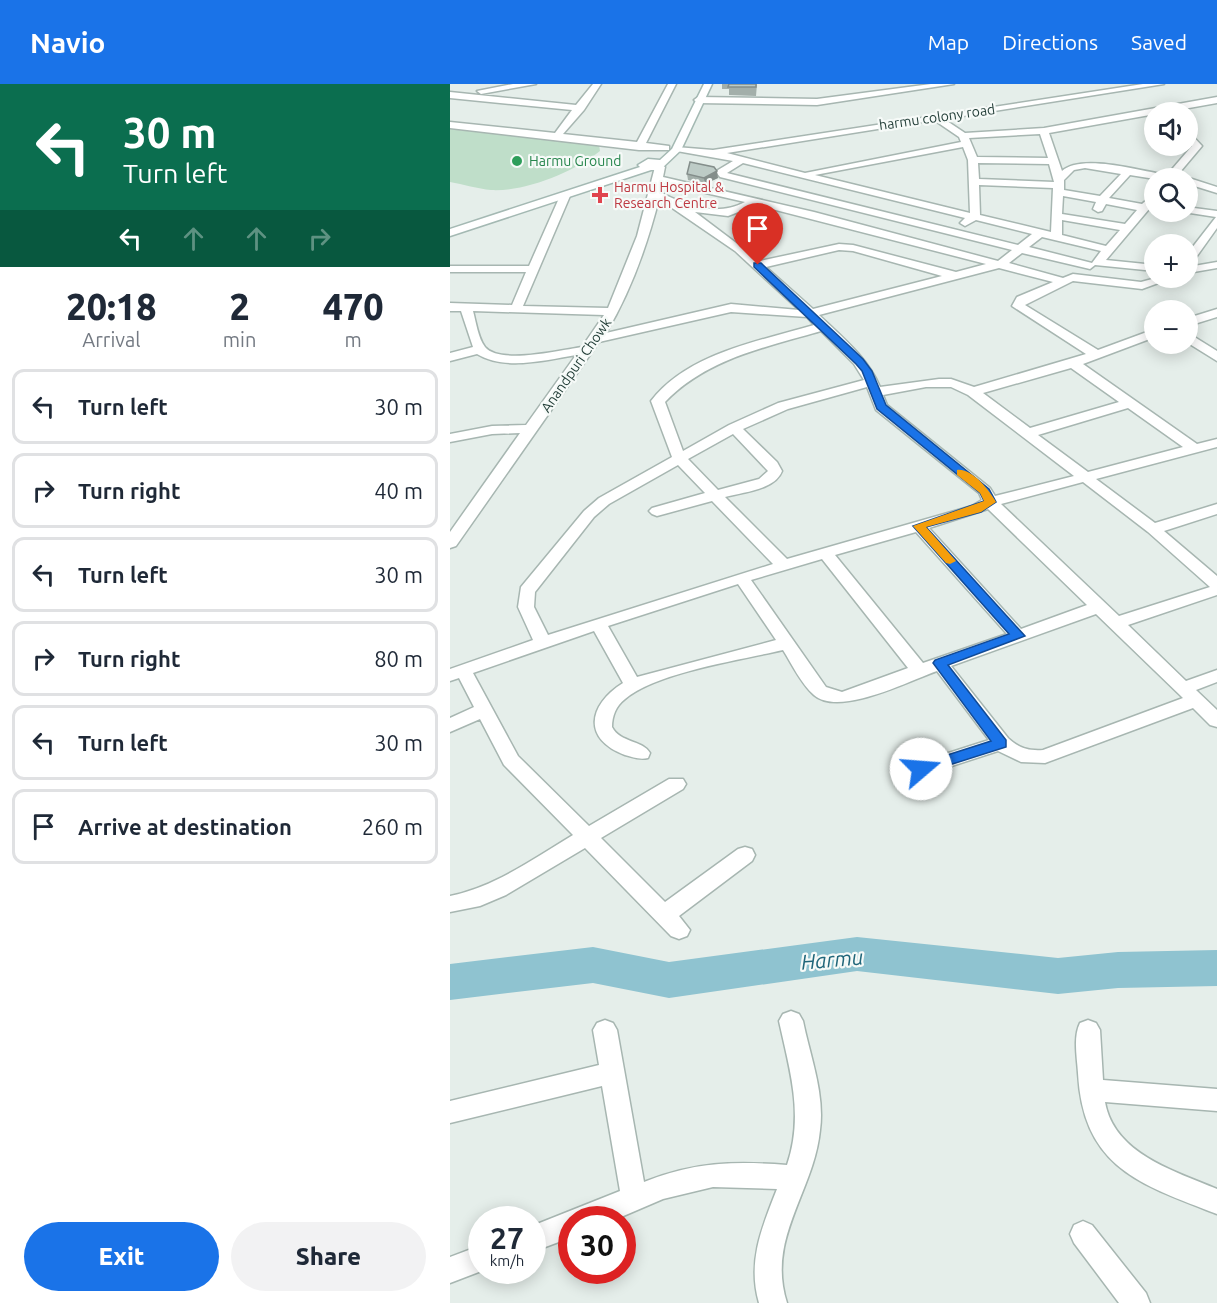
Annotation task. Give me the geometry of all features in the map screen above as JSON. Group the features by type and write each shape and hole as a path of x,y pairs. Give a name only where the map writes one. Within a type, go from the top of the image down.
{"street":[{"path":"451,96 472,84"},
{"path":"451,96 531,84"},
{"path":"559,133 581,108 597,84"},
{"path":"644,145 672,84"},
{"path":"450,233 654,167 671,149 693,96 708,84"},
{"path":"845,84 864,96"},
{"path":"895,84 907,91"},
{"path":"693,96 794,98 817,102 950,84"},
{"path":"1107,84 1122,94"},
{"name":"harmu colony road","path":"713,153 959,113 1122,94 1160,84"},
{"path":"922,89 931,95"},
{"path":"451,96 581,108"},
{"path":"1198,104 1217,100"},
{"path":"1135,102 1144,107"},
{"path":"950,107 959,113"},
{"path":"671,149 680,116"},
{"path":"677,205 726,214 770,186 799,173 965,140 1144,116"},
{"path":"935,117 965,140 973,160 975,216"},
{"path":"450,124 644,145"},
{"path":"450,124 559,133 713,153 1109,250"},
{"path":"1044,131 1059,185 1056,237"},
{"path":"1180,168 1189,156"},
{"path":"741,160 722,172 1020,249 1094,264 1144,267"},
{"path":"973,160 1053,161"},
{"path":"1059,185 1077,165 1144,174"},
{"path":"450,226 654,167 751,200 1001,264 1069,280 1144,285"},
{"name":"Anandpuri Chowk","path":"450,543 586,350 597,339 613,312 657,195 654,167"},
{"path":"1092,222 1102,200 1128,172"},
{"path":"974,182 1059,185 1102,200 1144,208"},
{"path":"1198,184 1217,190"},
{"path":"810,214 856,187"},
{"path":"657,195 677,205 758,265 823,326 860,362 874,387 881,407 985,491 990,502 1217,721"},
{"path":"516,309 565,196"},
{"path":"873,231 918,202"},
{"path":"1094,354 1018,306 1021,300 1069,280 1094,264 1144,209"},
{"path":"1198,212 1217,214"},
{"path":"933,246 975,216"},
{"path":"1058,216 1128,228"},
{"path":"1198,247 1217,220"},
{"path":"597,339 731,308 808,314 1001,264 1040,233"},
{"path":"758,265 828,249 853,248 958,276"},
{"path":"1198,268 1217,265"},
{"path":"450,269 535,268"},
{"path":"450,308 613,312"},
{"path":"466,308 480,348 493,358 507,360 586,350"},
{"path":"1198,319 1217,313"},
{"path":"783,565 679,458 658,401 665,392 701,369 730,355 823,326"},
{"path":"973,392 1073,363 1144,337"},
{"path":"1198,345 1217,357"},
{"path":"450,357 480,348"},
{"path":"1073,363 1195,450"},
{"path":"542,641 526,607 527,591 589,514 604,501 734,428 783,406 874,387 941,382 954,383 973,392 1153,529 1217,584"},
{"path":"1029,433 1129,403"},
{"path":"657,511 764,482 773,476 776,471 734,428"},
{"path":"450,438 492,430 531,429"},
{"path":"680,930 511,760 496,736 485,709 456,673 542,641 741,577 977,509 990,502 1217,443"},
{"path":"1153,529 1216,510"},
{"path":"919,526 1018,636"},
{"path":"825,553 919,670"},
{"path":"741,577 820,691 829,696 843,698 1099,607"},
{"path":"1116,623 1217,590"},
{"path":"598,623 633,685"},
{"path":"641,753 621,747 608,736 602,723 607,708 620,692 633,685 786,643"},
{"path":"940,663 1000,743 1012,754 1029,758 1045,756 1190,694 1217,676"},
{"path":"450,726 485,709"},
{"path":"921,769 1000,743"},
{"path":"450,904 480,898 499,889 676,784"},
{"path":"664,915 745,855"},
{"path":"773,1303 768,1292 766,1255 796,1178 808,1130 805,1090 791,1021"},
{"path":"604,1030 634,1200"},
{"path":"1088,1030 1096,1118 1111,1144 1135,1165 1217,1202"},
{"path":"450,1112 612,1073"},
{"path":"1094,1090 1217,1100"},
{"path":"618,1206 680,1182 711,1176 736,1174 796,1178"},
{"path":"1083,1234 1136,1303"},
{"path":"450,1270 468,1263"}],"green space":[{"name":"Harmu Ground","path":"450,129 599,145 600,151 577,166 548,179 519,188 491,190 450,182"}],"building":[{"path":"729,84 756,84 756,87 728,87"},
{"path":"690,162 714,167 717,171 704,178 687,174"}],"waterway":[{"name":"Harmu","path":"450,982 593,965 669,980 857,954 1058,976 1118,970 1217,968"}],"slow traffic":[{"path":"950,561 919,526 977,509 990,502 985,491 961,472"}],"place":[{"name":"Harmu Ground","path":"517,161"},
{"name":"Harmu Hospital & Research Centre","path":"600,195"}],"route":[{"path":"758,265 860,362 867,371 881,407 985,491 990,502 977,509 919,526 1018,636 940,663 1000,743 921,769"}]}
